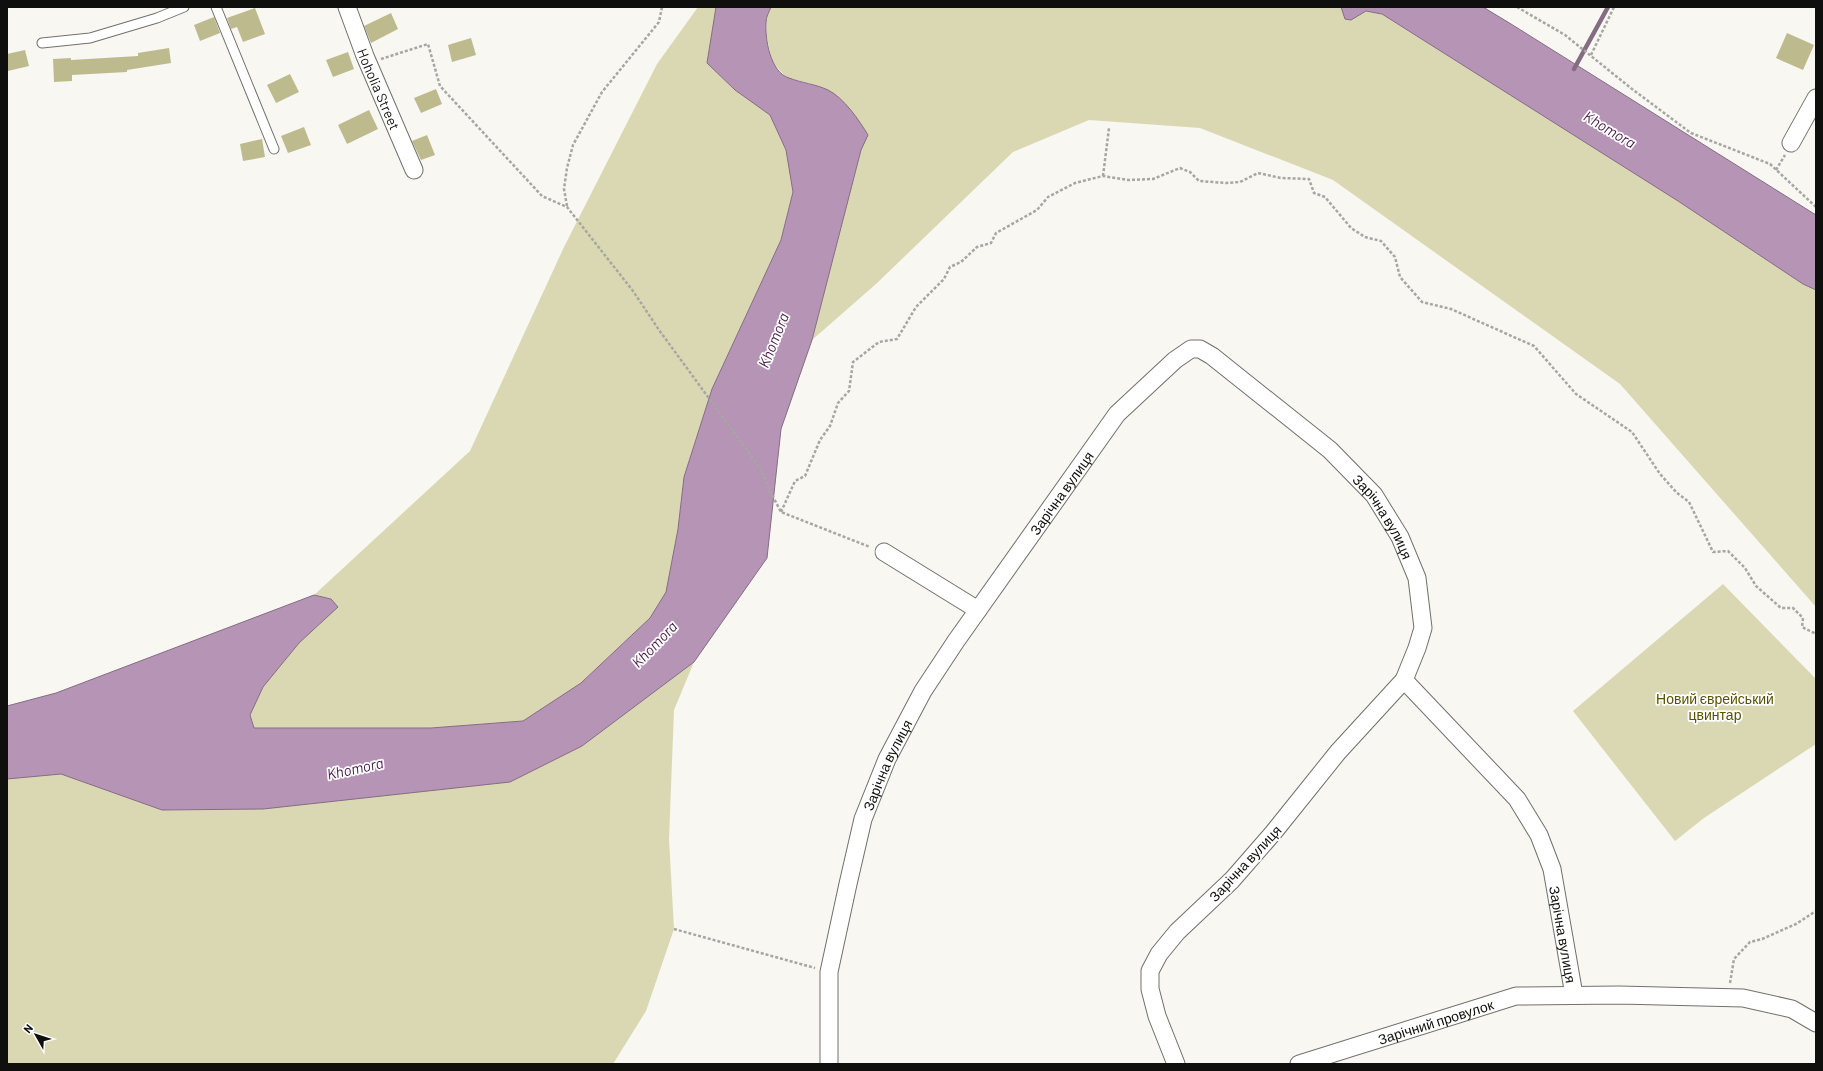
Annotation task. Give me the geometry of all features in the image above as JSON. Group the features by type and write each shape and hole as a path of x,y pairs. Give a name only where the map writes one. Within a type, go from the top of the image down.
{"street":[{"name":"Hoholia Street","path":"347,7 365,56 414,170"},
{"path":"1791,143 1816,98"},
{"name":"Зарічна вулиця","path":"829,1064 829,972 863,819 887,758 923,691 978,610 1117,414 1175,360 1191,349 1200,349 1212,356 1330,450 1374,495 1400,537 1417,578 1423,628 1417,648 1404,680 1338,752 1273,833 1232,880 1177,932 1159,954 1150,971 1150,989 1157,1016 1176,1064"},
{"path":"884,552 978,610"},
{"name":"Зарічна вулиця","path":"1404,680 1517,799 1539,835 1552,869 1574,995 1743,998 1792,1010 1816,1023"},
{"name":"Зарічний провулок","path":"1299,1064 1389,1034 1516,996 1574,995"}],"lane":[{"path":"42,43 90,38 157,18 184,7"},
{"path":"216,7 274,149"}],"path":[{"path":"567,207 564,189 567,168 573,145 602,92 659,22 662,7"},
{"path":"1517,7 1565,35 1632,89 1691,133 1770,164 1816,207"},
{"path":"1590,55 1614,7"},
{"path":"365,56 377,60 428,44 440,86 542,196 567,207 633,291 659,330 760,468 781,512 884,552"},
{"path":"1103,176 1109,128"},
{"path":"781,512 795,481 806,476 820,440 830,426 838,403 849,391 853,362 879,342 897,339 916,307 944,279 950,266 960,262 977,247 991,243 996,233 1037,210 1048,197 1075,184 1103,176 1128,180 1153,179 1180,168 1190,172 1199,181 1226,183 1240,182 1258,173 1282,178 1309,179 1314,193 1325,197 1351,228 1365,237 1381,241 1395,257 1400,277 1422,302 1451,309 1534,346 1576,394 1632,432 1660,474 1677,493 1689,502 1713,552 1728,551 1745,568 1756,586 1781,608 1793,608 1803,618 1802,627 1816,634"},
{"path":"1728,998 1734,959 1750,942 1762,939 1796,924 1816,911"},
{"path":"674,929 829,972"}],"green space":[{"path":"698,7 716,7 707,63 735,90 770,115 786,150 793,192 781,240 712,389 684,477 678,529 666,592 650,618 581,683 523,721 431,728 254,728 250,715 263,687 299,643 320,624 331,599 314,595 470,451 564,247 657,64"},
{"path":"771,7 1341,7 1341,9 1359,15 1366,11 1382,14 1678,201 1803,284 1816,290 1816,607 1620,384 1333,180 1200,128 1089,120 1013,152 876,284 812,340 861,150 868,135 812,84 787,78 772,62 767,37 766,20"},
{"name":"Новий єврейський цвинтар","path":"1723,584 1816,679 1816,744 1704,818 1675,841 1573,711"},
{"path":"694,662 674,710 669,839 674,929 646,1011 613,1064 7,1064 7,779 61,774 162,810 263,809 582,746"}],"water":[{"name":"Khomora","path":"716,7 771,7 766,20 766,37 770,54 777,69 789,78 823,88 840,98 851,110 868,135 861,150 812,340 781,429 767,558 694,662 582,746 510,782 263,809 162,810 61,774 7,779 7,706 56,693 314,595 331,599 338,607 299,643 263,687 250,715 254,728 431,728 523,721 581,683 650,618 666,592 678,529 684,477 712,389 781,240 793,192 786,150 770,115 735,90 707,63"},
{"name":"Khomora","path":"1341,7 1483,7 1816,215 1816,290 1803,284 1678,201 1382,14 1366,11 1351,20 1345,19"}],"building":[{"path":"255,8 265,34 243,42 237,27 231,29 227,18"},
{"path":"391,13 398,29 371,43 364,26"},
{"path":"214,17 220,33 200,41 194,25"},
{"path":"1787,33 1814,45 1803,70 1776,58"},
{"path":"471,38 476,55 452,62 448,45"},
{"path":"169,48 171,63 127,70 127,72 72,75 72,81 54,82 53,59 71,58 71,60 138,56 138,53"},
{"path":"25,50 29,66 8,71 7,54"},
{"path":"348,52 354,69 333,77 326,60"},
{"path":"290,74 299,92 276,103 267,85"},
{"path":"436,89 442,104 421,113 414,98"},
{"path":"369,110 378,129 347,144 338,125"},
{"path":"304,127 311,145 288,153 281,136"},
{"path":"427,135 435,155 421,160 412,141"},
{"path":"262,139 265,157 243,161 240,144"}],"waterway":[{"path":"1574,69 1608,7"}]}
